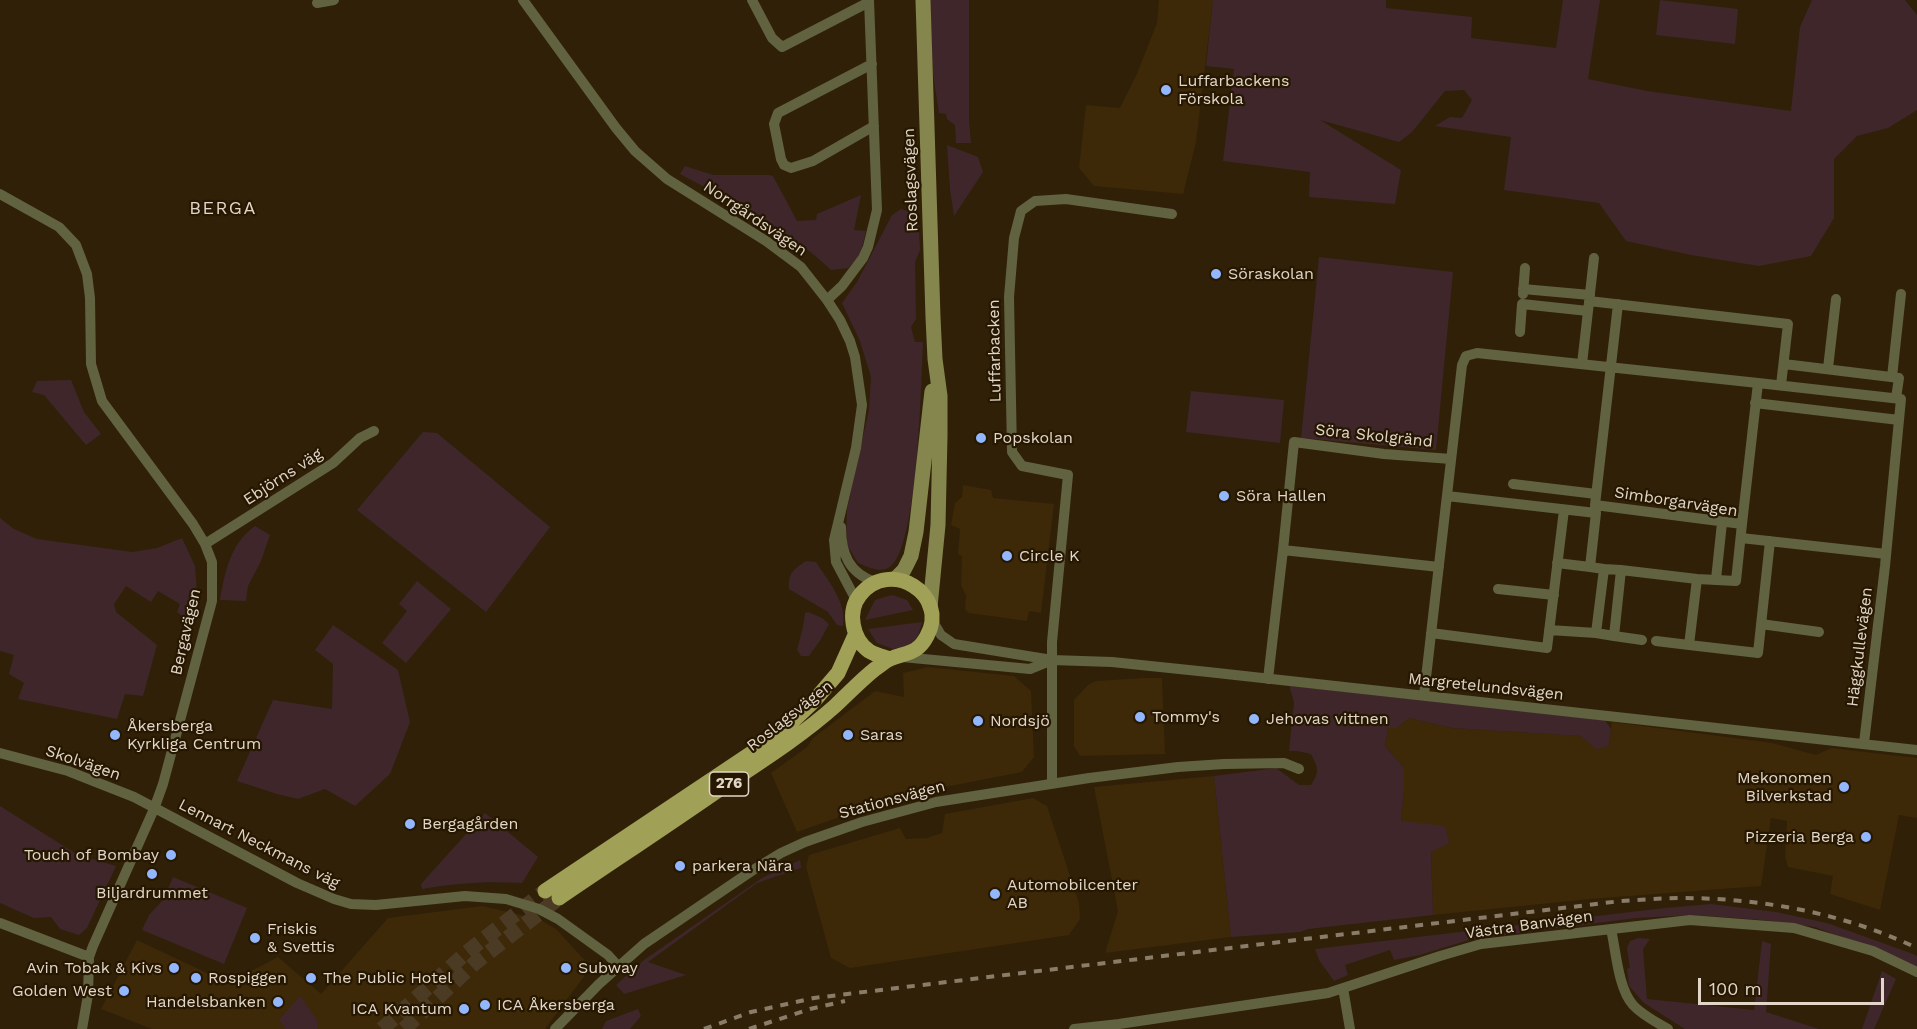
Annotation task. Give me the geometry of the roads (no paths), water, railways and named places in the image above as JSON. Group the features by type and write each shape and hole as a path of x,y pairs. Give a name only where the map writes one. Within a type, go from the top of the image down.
{"main road":[{"name":"Roslagsvägen","path":"856,600 852,617 855,635 838,673 814,701 777,736 552,895 787,745 826,714 873,671 918,648 928,635 939,525 940,396 935,358 922,0"},
{"name":"Roslagsvägen","path":"895,579 904,570 911,556 916,532 935,358"},
{"path":"856,600 875,582 895,579 908,582 922,593 931,614"},
{"path":"855,635 869,651 895,658"}],"street":[{"path":"316,3 334,0"},
{"name":"Norrgårdsvägen","path":"523,0 635,152 667,180 766,241 801,267 827,300 850,341 855,357 862,405 856,448 834,540 836,562 856,600"},
{"path":"752,0 772,38 782,47 869,1 877,210 868,247 856,270 827,300"},
{"path":"872,64 778,113 774,124 781,159 784,165 792,168 813,160 874,126"},
{"name":"Bergavägen","path":"0,194 59,227 76,245 87,274 90,298 91,364 102,401 193,524 212,562 212,601 163,784 89,957 88,996 82,1029"},
{"name":"Luffarbacken","path":"1052,784 1052,660 1055,604 1068,475 1022,466 1012,452 1009,297 1014,238 1021,211 1035,201 1066,199 1172,214"},
{"path":"1582,364 1594,258"},
{"path":"1520,332 1525,268"},
{"path":"1523,289 1589,302"},
{"name":"Häggkullevägen","path":"1864,744 1901,399 1896,398 1899,378 1892,377 1902,294"},
{"path":"1828,368 1836,299"},
{"path":"1522,304 1589,302 1618,304 1788,324 1781,385"},
{"name":"Simborgarvägen","path":"1590,567 1618,304"},
{"path":"1424,695 1462,365 1466,356 1477,353 1896,398"},
{"path":"1784,364 1892,377"},
{"path":"1742,524 1758,383"},
{"path":"1755,403 1899,420"},
{"name":"Ebjörns väg","path":"205,544 333,463 360,438 374,431"},
{"name":"Söra Skolgränd","path":"1268,679 1294,442 1384,454 1451,459"},
{"name":"Simborgarvägen","path":"1513,484 1596,504 1742,524 1741,538"},
{"name":"Simborgarvägen","path":"1447,496 1564,510 1596,504"},
{"name":"Norrgårdsvägen","path":"841,509 841,540 845,554 858,574 875,582"},
{"path":"1431,633 1547,648 1564,510"},
{"path":"1716,579 1722,523"},
{"path":"1557,563 1697,579 1736,581 1741,538 1886,554"},
{"path":"1656,641 1758,653 1770,541"},
{"path":"1283,550 1439,567"},
{"path":"1596,633 1604,569"},
{"path":"1614,636 1621,570"},
{"path":"1689,645 1697,579"},
{"path":"1498,589 1554,595"},
{"name":"Margretelundsvägen","path":"931,614 941,634 954,644 1052,660 1112,662 1917,750"},
{"path":"1761,624 1819,632"},
{"path":"1550,630 1596,633 1642,640"},
{"name":"Margretelundsvägen","path":"895,658 1030,669 1052,660"},
{"name":"Skolvägen","path":"0,753 68,771 134,797 154,809"},
{"name":"Stationsvägen","path":"555,1029 618,966 644,944 753,870 805,842 862,822 936,802 1160,769 1224,764 1284,763 1299,769"},
{"name":"Lennart Neckmans väg","path":"154,809 297,883 342,902 376,905 465,896 506,899 538,909 608,955 618,966"},
{"name":"Västra Banvägen","path":"1074,1029 1328,993 1481,944 1690,920 1794,928 1873,951 1917,972"},
{"path":"0,923 89,957"},
{"path":"1611,929 1621,984 1625,993 1633,1005 1648,1018 1668,1029"},
{"path":"1343,988 1350,1029"}],"tunnel":[{"path":"382,1029 466,953 545,891"},
{"path":"404,1029 475,963 559,898"}],"railway":[{"path":"704,1029 751,1012 814,998 1621,901 1673,898 1711,899 1772,905 1860,925 1917,948"},
{"path":"749,1029 810,1009 845,1001"}],"place":[{"name":"Luffarbackens Förskola","path":"1166,90"},
{"name":"Söraskolan","path":"1216,274"},
{"name":"Popskolan","path":"981,438"},
{"name":"Söra Hallen","path":"1224,496"},
{"name":"Circle K","path":"1007,556"},
{"name":"Tommy's","path":"1140,717"},
{"name":"Jehovas vittnen","path":"1254,719"},
{"name":"Nordsjö","path":"978,721"},
{"name":"Åkersberga Kyrkliga Centrum","path":"115,735"},
{"name":"Saras","path":"848,735"},
{"name":"Mekonomen Bilverkstad","path":"1844,787"},
{"name":"Bergagården","path":"410,824"},
{"name":"Pizzeria Berga","path":"1866,837"},
{"name":"Touch of Bombay","path":"171,855"},
{"name":"parkera Nära","path":"680,866"},
{"name":"Biljardrummet","path":"152,874"},
{"name":"Automobilcenter AB","path":"995,894"},
{"name":"Friskis & Svettis","path":"255,938"},
{"name":"Avin Tobak & Kivs","path":"174,968"},
{"name":"Subway","path":"566,968"},
{"name":"Rospiggen","path":"196,978"},
{"name":"The Public Hotel","path":"311,978"},
{"name":"Golden West","path":"124,991"},
{"name":"Handelsbanken","path":"278,1002"},
{"name":"ICA Åkersberga","path":"485,1005"},
{"name":"ICA Kvantum","path":"464,1009"}],"district":[{"name":"BERGA","path":"223,209"}]}
